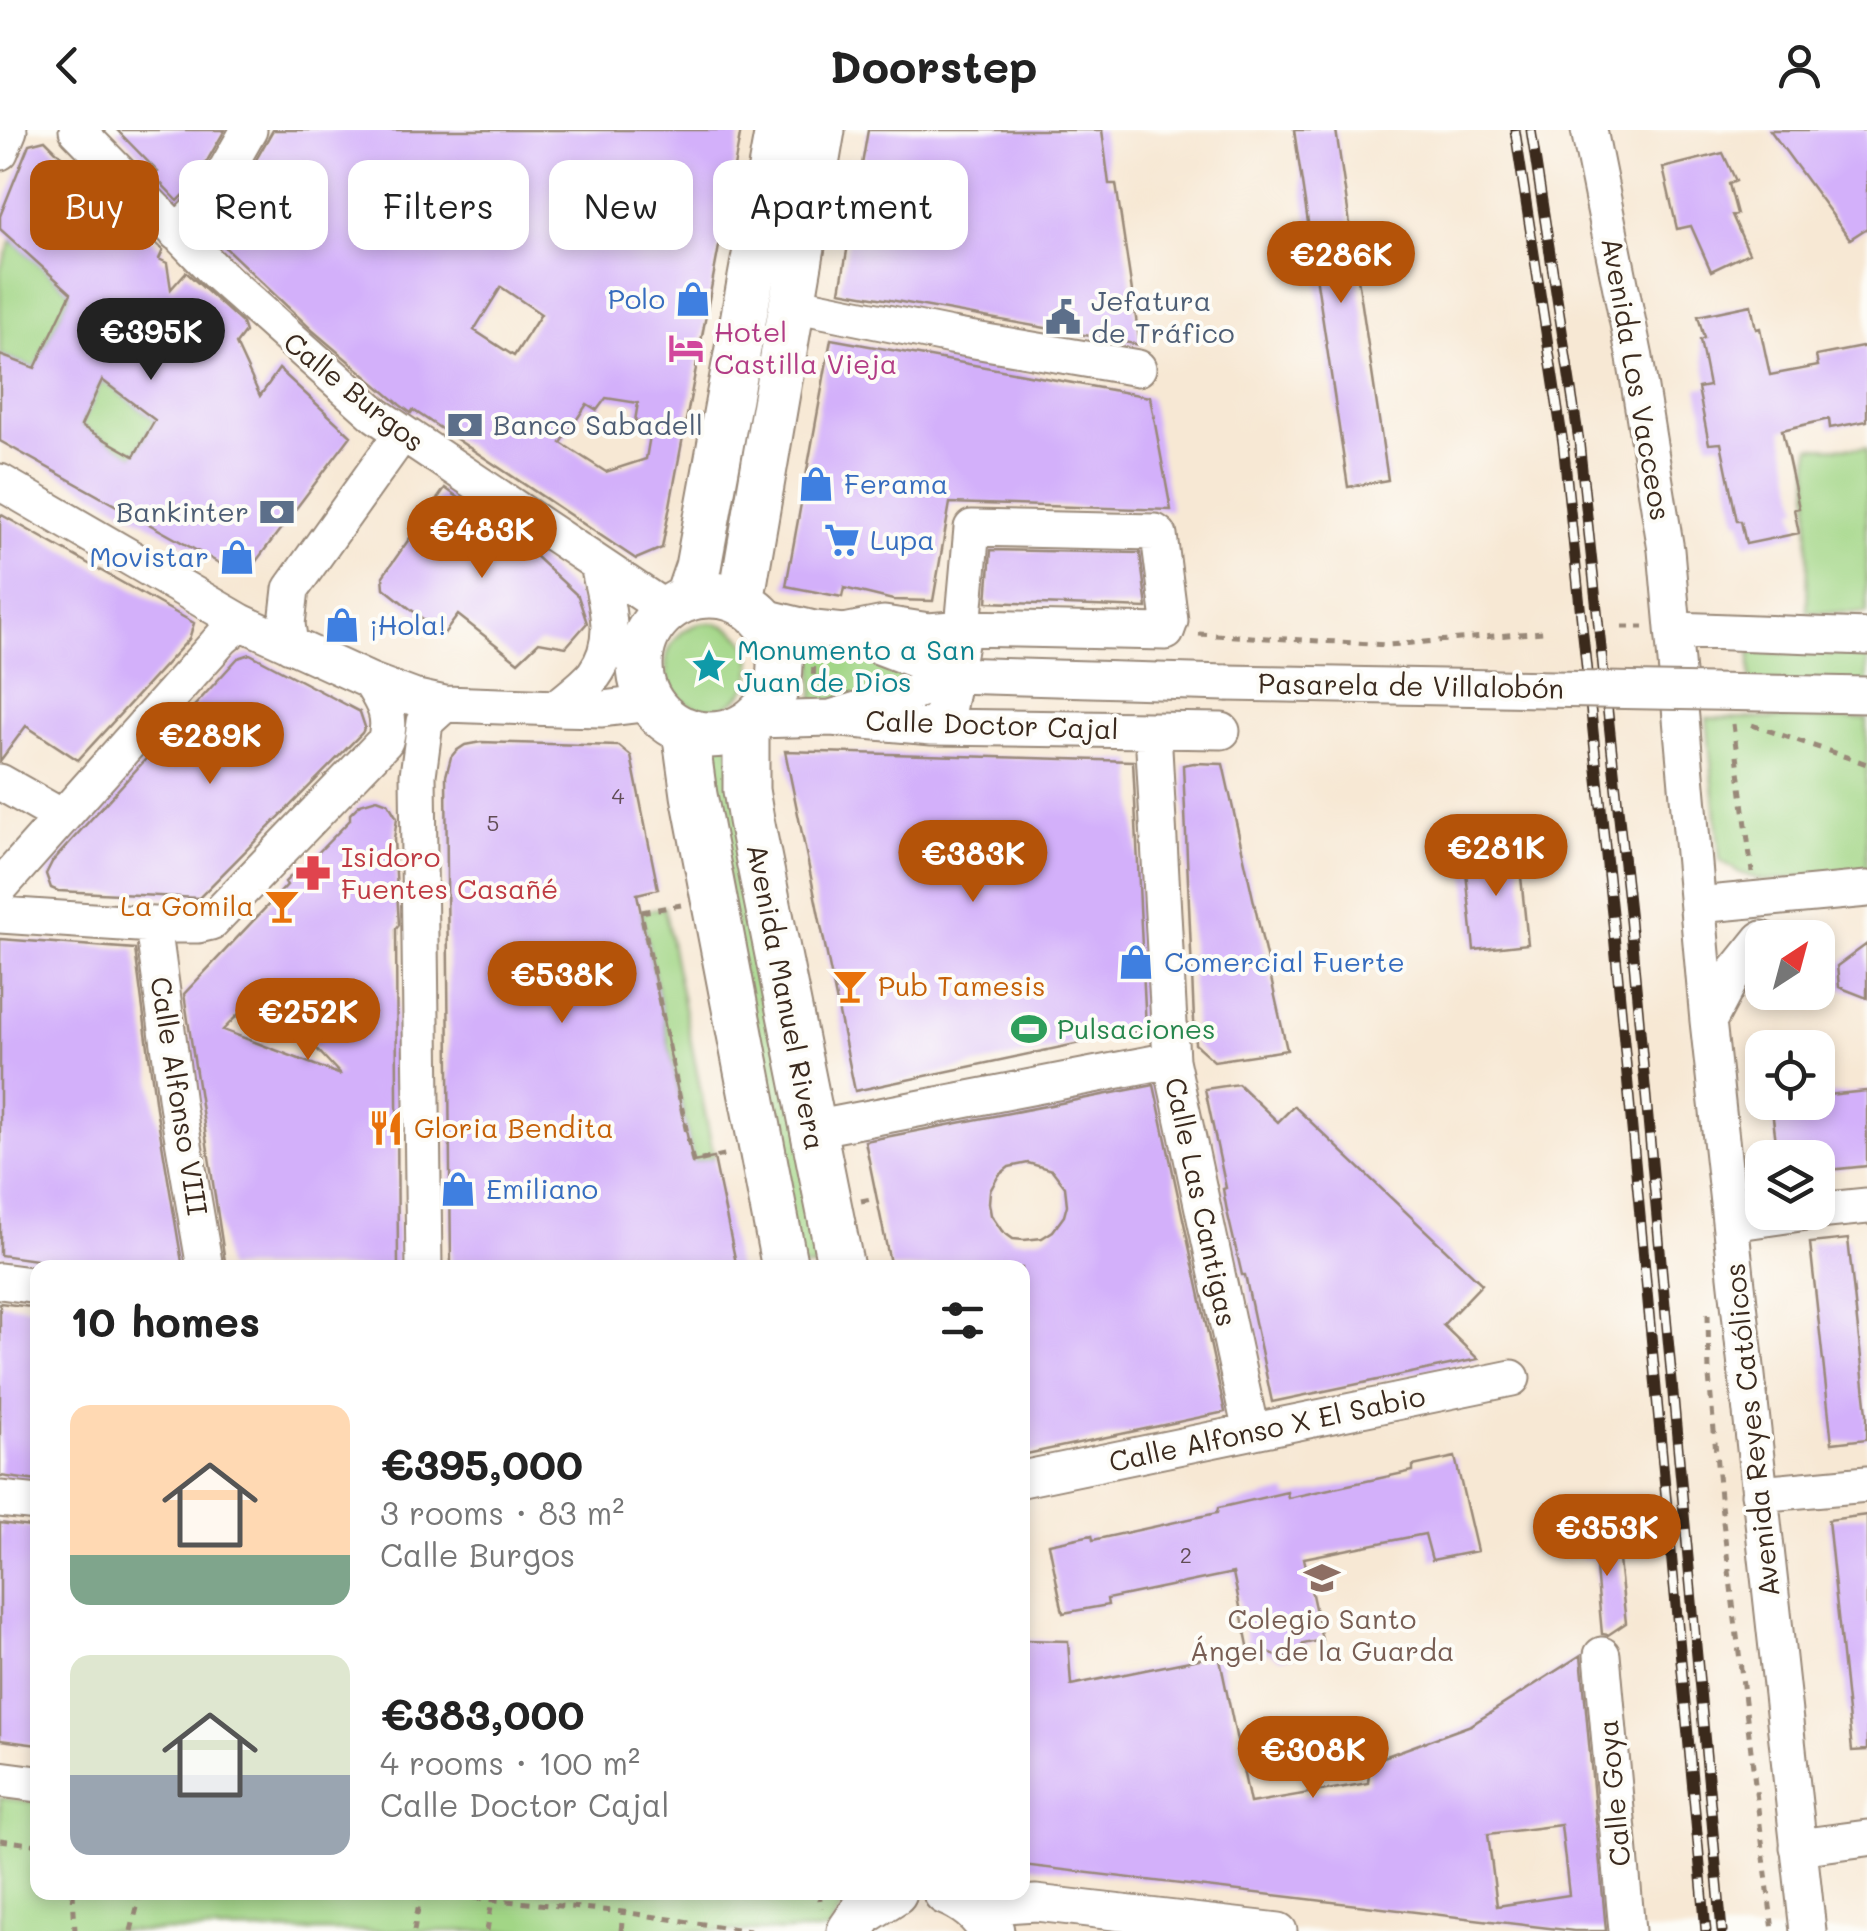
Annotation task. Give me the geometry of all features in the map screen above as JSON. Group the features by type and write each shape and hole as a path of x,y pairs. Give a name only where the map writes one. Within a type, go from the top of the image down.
{"main road":[{"path":"677,604 698,568 778,130"},
{"path":"751,609 793,304 822,130"},
{"path":"705,595 751,609 772,632 780,670 776,688 750,723 726,733 706,735 668,717 642,684 643,643 652,624 677,604 705,595"},
{"name":"Avenida Manuel Rivera","path":"668,717 714,900 783,1260"},
{"name":"Avenida Manuel Rivera","path":"750,723 746,790 750,820 839,1260"},
{"path":"850,1931 874,1900"}],"street":[{"path":"0,152 9,130"},
{"name":"Calle Burgos","path":"77,130 261,314 401,435 598,565 677,604"},
{"path":"178,233 209,200 249,130"},
{"name":"Avenida Los Vacceos","path":"1589,130 1635,358 1665,541 1675,630"},
{"path":"793,304 1138,368"},
{"path":"290,644 290,589 401,435"},
{"path":"0,482 241,622 370,681 445,704 602,709 668,717"},
{"path":"964,628 972,528 1156,532 1170,621 1166,632"},
{"path":"556,708 593,677 608,646 610,624 598,565"},
{"name":"Calle Doctor Cajal","path":"751,609 829,631 954,675"},
{"path":"0,887 222,638 241,622"},
{"name":"Calle Doctor Cajal","path":"829,631 884,624 929,631 964,628 1166,632"},
{"name":"Calle Doctor Cajal","path":"954,675 964,628"},
{"path":"1675,630 1867,636"},
{"name":"Avenida Reyes Católicos","path":"1675,630 1708,1020 1758,1494 1781,1847 1808,1931"},
{"path":"932,727 948,706 954,675"},
{"name":"Calle Doctor Cajal","path":"822,720 906,695 954,675"},
{"name":"Pasarela de Villalobón","path":"954,675 1867,695"},
{"path":"0,915 153,924 211,922 386,741 390,728 388,710 370,681"},
{"path":"424,1260 418,785 425,722 445,704"},
{"name":"Calle Doctor Cajal","path":"750,723 822,720 932,727 1222,731"},
{"name":"Calle Las Cantigas","path":"1152,730 1171,1060 1251,1432"},
{"path":"371,759 385,758 398,763 418,785"},
{"path":"0,782 62,817"},
{"path":"1698,905 1867,888"},
{"path":"1783,920 1811,894"},
{"name":"Calle Alfonso VIII","path":"153,924 204,1260"},
{"path":"1708,1020 1745,961"},
{"path":"813,1129 1171,1060"},
{"path":"1835,1210 1867,1206"},
{"path":"1732,1223 1745,1221"},
{"path":"0,1281 30,1285"},
{"name":"Calle Alfonso X El Sabio","path":"1030,1478 1512,1378"},
{"path":"1758,1494 1867,1484"},
{"path":"0,1498 30,1501"},
{"name":"Calle Goya","path":"1602,1655 1627,1931"},
{"path":"0,1780 30,1783"},
{"path":"1781,1847 1867,1838"},
{"path":"981,1909 1280,1931"}],"path":[{"path":"822,720 829,631"},
{"path":"1166,632 1389,645 1543,632"},
{"path":"1756,898 1732,718 1867,764"},
{"path":"714,900 641,912 693,1162 714,1158"},
{"path":"1707,1314 1720,1496 1781,1847 1774,1931"},
{"path":"0,1840 30,1844"},
{"path":"73,1900 75,1931"},
{"path":"132,1931 138,1900"},
{"path":"414,1931 419,1900"},
{"path":"487,1931 492,1900 623,1912 750,1931"},
{"path":"621,1931 623,1912"}],"green space":[{"path":"12,240 71,293 35,368 0,355 0,269"},
{"path":"102,380 155,420 134,456 81,426"},
{"path":"1810,447 1867,448 1867,613 1807,612"},
{"path":"709,623 726,626 740,635 749,649 749,683 740,697 726,706 709,709 692,706 678,697 669,683 666,666 669,649 678,635 692,626"},
{"path":"814,629 954,675 813,721"},
{"path":"1750,652 1867,654 1867,687 1750,682"},
{"path":"1707,718 1867,719 1867,870 1764,881 1740,873 1720,860"},
{"path":"726,733 840,1260 787,1260 705,735"},
{"path":"664,907 714,1158 693,1162 641,912"},
{"path":"0,1798 30,1801 30,1900 844,1902 829,1931 0,1931"}],"building":[{"path":"117,130 225,130 208,160 179,160 178,201 159,181 159,160 146,160"},
{"path":"273,130 741,130 735,160 713,160 713,250 718,250 662,548 636,559 413,410 411,413 312,330 228,250 328,250 328,160 256,160","holes":["501,287 541,314 514,356 474,330","606,398 638,403 635,421 652,424 646,459 606,472 561,443 587,404 597,410"]},
{"path":"868,130 1102,130 1109,184 1116,184 1140,345 840,291 847,250 968,250 968,160 863,160"},
{"path":"1294,130 1336,130 1388,480 1348,487"},
{"path":"1770,130 1867,130 1867,228 1850,239"},
{"path":"45,140 65,160 30,160 30,250 159,250 159,246 163,250 159,259 167,263 171,289 186,272 242,323 245,332 236,344 260,396 279,369 351,436 251,568 235,572 0,441 0,355 35,368 71,293 0,229 0,216 29,144","holes":["102,380 155,420 134,456 81,426"]},
{"path":"1723,153 1736,181 1729,184 1737,214 1732,215 1749,253 1711,271 1691,226 1677,229 1663,168"},
{"path":"1751,305 1770,375 1818,366 1816,356 1867,346 1867,421 1830,428 1829,419 1782,430 1799,508 1794,509 1799,533 1746,544 1741,521 1737,521 1721,443 1709,444 1698,388 1709,386 1698,316"},
{"path":"831,339 1150,397 1171,510 950,503 933,601 893,600 844,588 842,597 786,586"},
{"path":"445,488 518,540 578,596 587,623 566,647 539,642 518,662 458,615 443,635 384,588 383,576"},
{"path":"0,514 194,623 189,639 78,760 26,726 0,761"},
{"path":"991,550 1140,553 1147,608 987,602"},
{"path":"250,654 360,712 365,727 362,733 199,898 51,888 46,874 52,862 238,658"},
{"path":"481,742 619,746 631,756 658,889 637,894 682,1112 693,1162 714,1158 735,1260 451,1260 446,776 451,757 465,745"},
{"path":"785,751 1133,761 1146,1029 855,1091"},
{"path":"1223,764 1287,1050 1214,1061 1195,1044 1183,765"},
{"path":"377,799 388,803 397,818 394,839 399,925 398,1260 225,1260 184,994 287,885 285,882 350,820 350,814 360,804","holes":["262,990 341,1075 223,1030"]},
{"path":"1518,848 1528,944 1474,950 1464,853"},
{"path":"0,939 135,949 182,1260 36,1260 0,1255"},
{"path":"1867,944 1867,998 1839,987 1837,966"},
{"path":"1238,1084 1278,1122 1294,1106 1482,1284 1443,1325 1478,1359 1272,1402 1227,1211 1223,1189 1226,1188 1205,1089"},
{"path":"1154,1085 1225,1412 1030,1453 1030,1260 889,1260 865,1141","holes":["1028,1163 1052,1170 1065,1187 1064,1216 1042,1238 1013,1239 991,1215 990,1191 1009,1167"]},
{"path":"1867,1091 1867,1166 1835,1169 1835,1140 1776,1140 1773,1120 1835,1120 1835,1094"},
{"path":"1848,1239 1867,1439 1832,1443 1810,1243"},
{"path":"0,1303 30,1307 30,1480 0,1476"},
{"path":"1455,1457 1477,1551 1432,1560 1425,1534 1304,1558 1322,1640 1303,1644 1296,1656 1280,1658 1268,1652 1250,1655 1233,1573 1107,1599 1108,1605 1063,1613 1049,1544 1092,1535 1093,1540 1217,1513 1218,1508 1287,1492 1288,1498 1413,1471 1413,1466"},
{"path":"1867,1515 1867,1750 1852,1751 1828,1520"},
{"path":"0,1523 30,1527 30,1744 0,1740"},
{"path":"1616,1533 1626,1623 1608,1635 1602,1634 1595,1558 1582,1558 1581,1536"},
{"path":"1030,1640 1068,1641 1071,1685 1219,1655 1250,1803 1368,1783 1370,1762 1471,1725 1581,1655 1606,1931 1574,1931 1030,1866","holes":["1561,1825 1569,1895 1497,1906 1488,1834"]}],"railway":[{"path":"1515,130 1563,443 1613,923 1706,1931"},
{"path":"1531,130 1579,441 1630,921 1722,1931"}],"place":[{"name":"Polo","path":"693,299"},
{"name":"Jefatura de Tráfico","path":"1063,317"},
{"name":"Hotel Castilla Vieja","path":"686,348"},
{"name":"Banco Sabadell","path":"465,425"},
{"name":"Ferama","path":"816,484"},
{"name":"Bankinter","path":"277,512"},
{"name":"Lupa","path":"842,540"},
{"name":"Movistar","path":"237,557"},
{"name":"¡Hola!","path":"342,625"},
{"name":"Monumento a San Juan de Dios","path":"709,666"},
{"name":"Isidoro Fuentes Casañé","path":"313,873"},
{"name":"La Gomila","path":"282,906"},
{"name":"Comercial Fuerte","path":"1136,962"},
{"name":"Pub Tamesis","path":"850,986"},
{"name":"Pulsaciones","path":"1029,1029"},
{"name":"Gloria Bendita","path":"386,1128"},
{"name":"Emiliano","path":"458,1189"},
{"name":"Colegio Santo Ángel de la Guarda","path":"1322,1578"}]}
